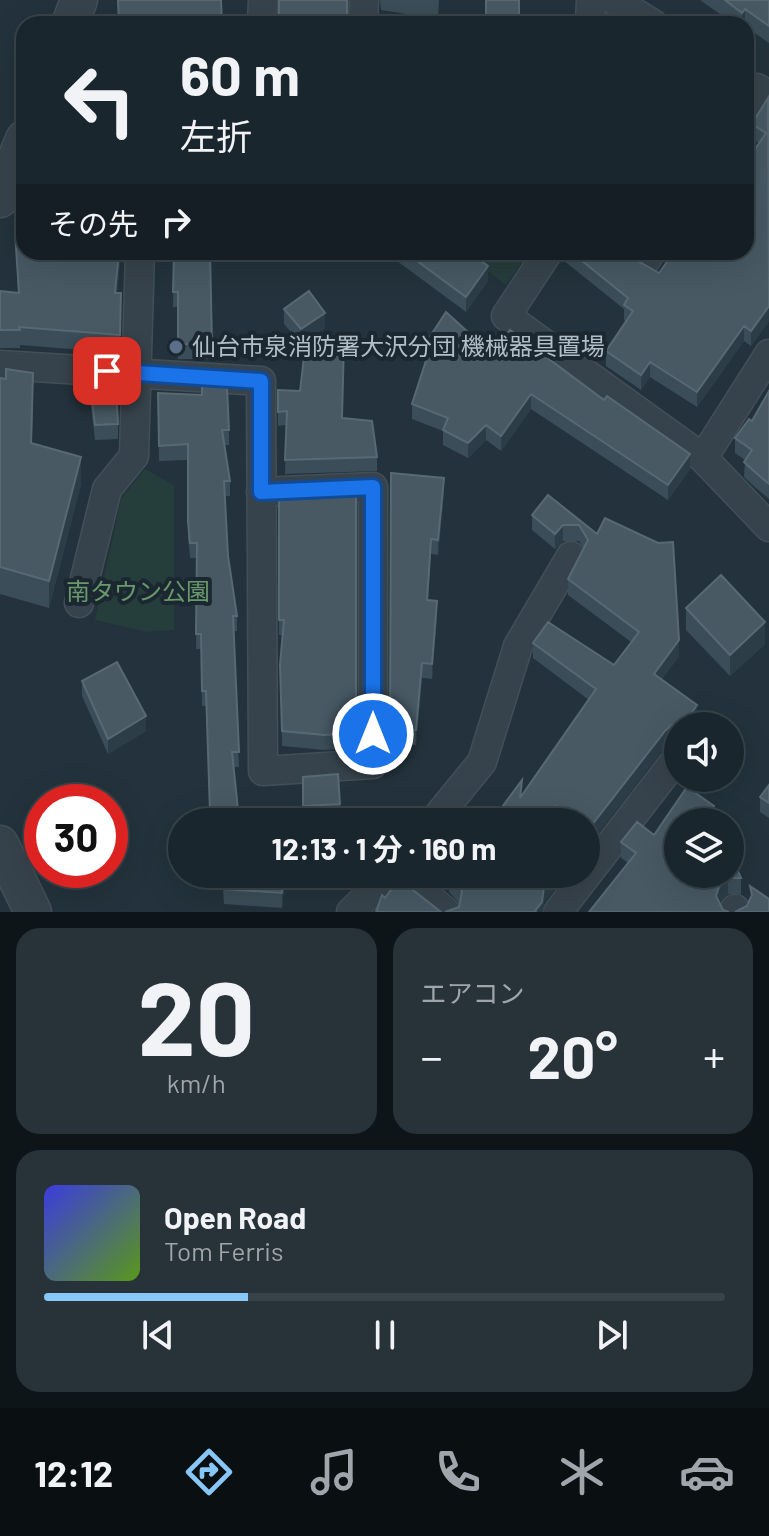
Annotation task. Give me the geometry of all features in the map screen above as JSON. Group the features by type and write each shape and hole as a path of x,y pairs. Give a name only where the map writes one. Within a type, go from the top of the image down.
{"street":[{"path":"614,0 640,16"},
{"path":"0,199 16,159"},
{"path":"79,603 107,489 134,456 140,260"},
{"path":"543,260 506,316 703,458 769,527"},
{"path":"703,458 769,354"},
{"path":"0,365 261,381 261,492 263,771 373,764 373,487 261,492"},
{"path":"444,808 482,762 518,646 571,556"},
{"path":"558,912 664,775"},
{"path":"0,844 33,912"},
{"path":"351,912 376,888"},
{"path":"418,888 446,912"}],"green space":[{"path":"473,260 523,260 506,285"},
{"name":"南タウン公園","path":"145,469 174,485 174,630 147,632 95,620 121,499"}],"building":[{"path":"118,0 221,0 222,16 119,16"},
{"path":"279,0 347,0 347,16 279,16"},
{"path":"486,0 519,0 519,16 486,16"},
{"path":"725,0 769,0 769,26 745,9 742,13"},
{"path":"768,98 769,306 751,331 744,326 697,392 650,362 641,375 606,351 633,311 624,305 628,298 581,260 636,260 659,273 668,260 754,260 754,150 766,133 754,125"},
{"path":"17,260 118,260 115,293 121,293 120,335 19,327 20,330 0,330 0,291 19,293"},
{"path":"174,260 210,260 212,344 178,344 178,292 173,292"},
{"path":"416,260 480,260 488,266 466,297"},
{"path":"309,291 325,313 301,329 284,309"},
{"path":"446,312 493,355 510,330 604,400 607,396 690,454 668,485 531,394 501,436 486,425 468,443 443,430 448,418 412,404 431,345 427,341"},
{"path":"306,340 344,341 342,418 372,421 377,457 285,460 287,411 278,412 278,390 300,391"},
{"path":"6,369 33,373 31,443 81,457 49,581 0,567 0,378 6,379"},
{"path":"90,383 116,383 118,424 95,425"},
{"path":"202,383 227,387 229,430 222,430 230,481 224,481 228,556 237,616 233,616 239,752 232,752 238,808 210,808 206,691 202,691 201,634 196,634 197,543 190,543 188,522 188,444 159,446 158,393 202,395"},
{"path":"769,391 769,484 744,462 752,450 735,438 749,419 752,421"},
{"path":"391,473 444,478 438,540 431,539 427,600 437,601 432,664 422,663 416,730 390,730"},
{"path":"356,490 356,733 324,735 282,731 280,665 284,620 279,620 279,494"},
{"path":"548,495 597,534 605,518 658,543 673,542 679,640 654,674 697,705 692,712 664,712 664,732 600,815 600,808 501,808 522,780 520,798 596,689 533,643 548,622 614,665 639,632 568,579 588,540 579,525 563,525 555,534 532,515"},
{"path":"721,575 765,622 730,655 686,608"},
{"path":"117,662 146,716 108,739 82,681"},
{"path":"338,774 340,804 303,806 303,777"},
{"path":"769,785 769,803 760,797"},
{"path":"684,792 694,792 714,806 712,808 673,808"},
{"path":"664,820 664,888 719,888 716,896 723,910 729,912 589,912 636,853 621,842 637,822 654,835"},
{"path":"750,886 769,899 769,912 735,912 747,906 752,895"},
{"path":"224,888 283,888 282,893"},
{"path":"392,888 410,888 441,912 376,912 382,895 385,898"},
{"path":"459,888 544,888 542,902 536,912 445,912 459,907 462,891"}],"place":[{"name":"仙台市泉消防署大沢分団 機械器具置場","path":"176,347"}],"route":[{"path":"107,371 261,381 261,492 373,487 373,734"}]}
